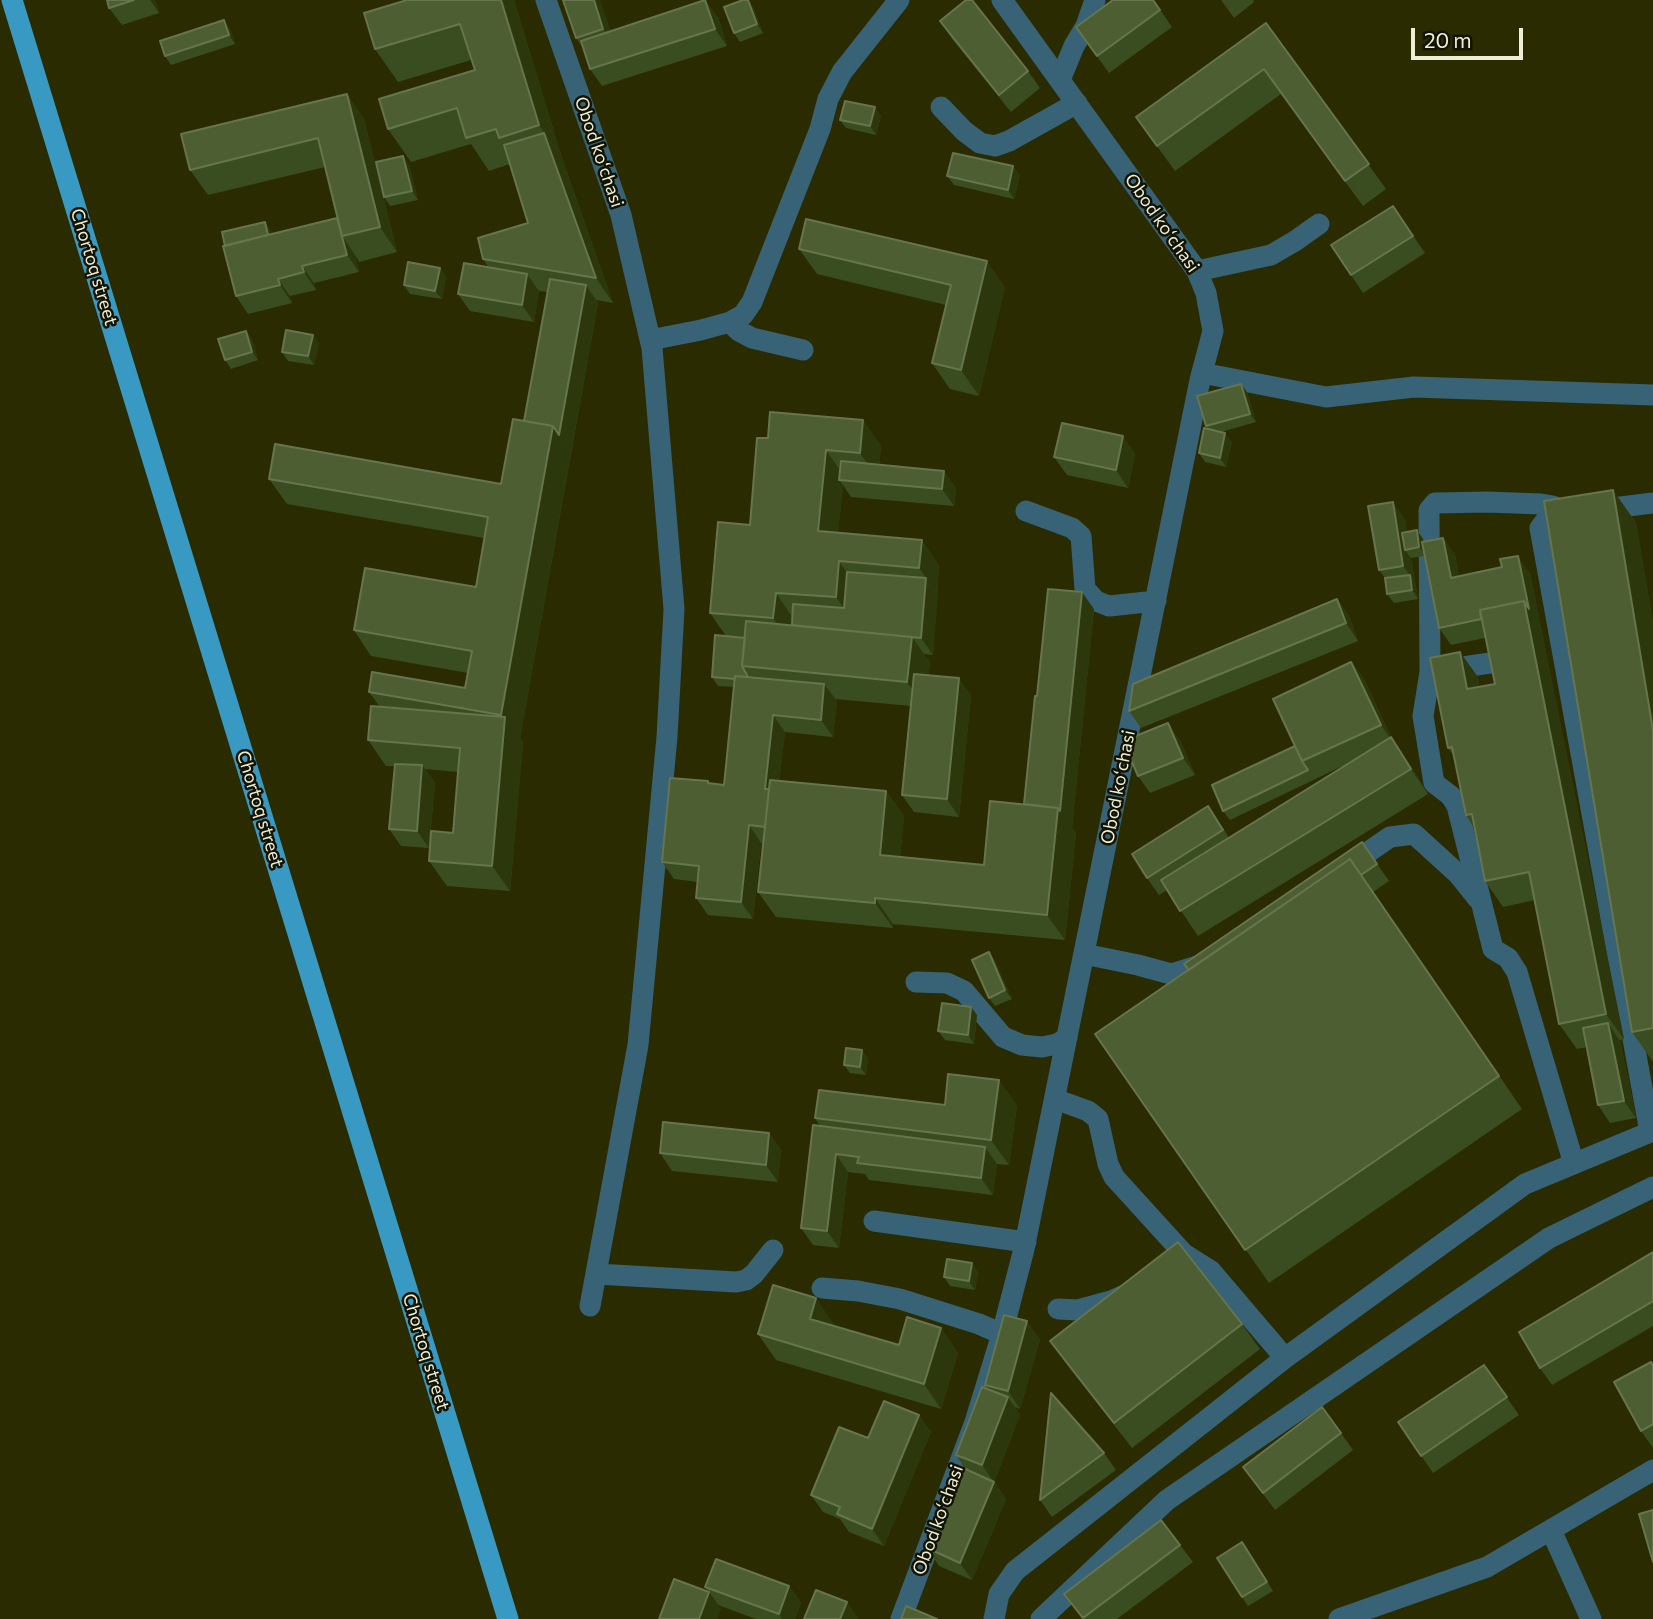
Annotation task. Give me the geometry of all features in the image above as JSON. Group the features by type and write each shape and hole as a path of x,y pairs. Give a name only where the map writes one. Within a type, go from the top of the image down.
{"main road":[{"name":"Chortoq street","path":"12,0 503,1618"}],"street":[{"name":"Obod koʻchasi","path":"546,0 621,215 650,340 674,609 667,737 638,1045 590,1306"},
{"path":"650,340 701,330 730,322 743,315 752,302 820,129 828,99 842,72 899,0"},
{"name":"Obod koʻchasi","path":"901,1619 975,1422 1026,1242 1202,373 1213,331 1206,293 1197,271 1002,0"},
{"path":"1060,80 1096,0"},
{"path":"941,107 980,143 995,146 1009,142 1077,103"},
{"path":"1197,271 1271,255 1295,242 1319,224"},
{"path":"730,322 752,338 803,350"},
{"path":"1202,373 1326,397 1414,387 1653,395"},
{"path":"1562,513 1553,506 1541,504 1487,502 1436,503 1429,510 1430,672 1423,716 1434,783 1451,796 1457,806 1493,949 1508,958 1517,972 1574,1164"},
{"path":"994,1619 999,1594 1015,1571 1285,1357 1525,1184 1651,1131 1540,528 1549,516 1562,513 1653,503"},
{"path":"1026,511 1072,527 1081,536 1085,589 1096,601 1109,606 1156,601"},
{"path":"1430,672 1490,663"},
{"path":"1324,882 1390,837 1414,834 1458,874 1482,903"},
{"path":"1084,954 1171,974 1204,964 1233,943"},
{"path":"916,982 947,983 964,991 1003,1037 1022,1045 1042,1047 1067,1038"},
{"path":"1055,1099 1088,1111 1098,1119 1108,1164 1114,1177 1184,1254 1211,1271 1285,1357"},
{"path":"1041,1619 1167,1500 1549,1238 1653,1187"},
{"path":"874,1221 1026,1242"},
{"path":"597,1274 736,1282 746,1280 754,1274 773,1250"},
{"path":"1165,1269 1184,1254"},
{"path":"1058,1309 1078,1310 1111,1301 1139,1287"},
{"path":"822,1288 858,1291 900,1300 979,1324 1002,1334"},
{"path":"1339,1619 1487,1567 1653,1470"},
{"path":"1550,1530 1591,1619"}],"building":[{"path":"107,0 134,0 109,8"},
{"path":"407,0 501,0 539,125 499,138 496,129 466,138 457,108 388,129 379,99 475,70 460,24 375,49 364,13"},
{"path":"563,0 594,0 603,29 576,38"},
{"path":"705,0 715,29 590,69 581,41"},
{"path":"748,0 757,24 734,33 724,7"},
{"path":"966,0 972,0 1028,71 999,95 940,21"},
{"path":"1113,0 1153,0 1160,10 1097,56 1076,27"},
{"path":"224,20 229,35 165,56 160,41"},
{"path":"1266,23 1369,164 1345,181 1264,69 1157,146 1136,117"},
{"path":"347,94 380,227 342,236 318,138 190,170 181,134"},
{"path":"845,101 875,107 870,126 840,120"},
{"path":"544,133 596,278 483,259 478,238 528,223 504,145"},
{"path":"953,153 1013,166 1008,190 947,176"},
{"path":"403,156 412,191 384,197 376,162"},
{"path":"1393,206 1413,236 1351,275 1331,245"},
{"path":"337,218 347,255 302,266 304,272 278,279 280,285 236,296 223,246"},
{"path":"806,219 987,261 961,370 932,363 951,285 799,249"},
{"path":"265,222 268,235 225,246 222,232"},
{"path":"408,262 440,268 435,291 404,285"},
{"path":"464,263 527,274 522,305 458,294"},
{"path":"550,279 586,285 559,435 553,426 524,421"},
{"path":"286,330 313,335 308,356 282,352"},
{"path":"246,331 252,352 225,360 218,339"},
{"path":"1241,384 1250,414 1206,426 1197,396"},
{"path":"770,412 863,420 860,453 826,450 818,531 922,540 919,568 839,561 836,597 776,593 773,618 710,613 718,522 750,525 757,438 768,438"},
{"path":"513,419 553,426 501,715 369,692 372,672 465,688 472,651 354,630 365,568 476,587 488,517 269,479 275,444 501,484"},
{"path":"1062,423 1123,436 1116,470 1054,457"},
{"path":"1204,428 1225,433 1220,458 1199,453"},
{"path":"841,461 944,471 942,489 839,480"},
{"path":"1613,490 1653,730 1653,1028 1632,1032 1544,501"},
{"path":"1393,502 1403,566 1379,570 1368,506"},
{"path":"1417,530 1419,547 1405,550 1402,533"},
{"path":"1443,538 1451,578 1502,567 1500,559 1518,556 1529,609 1524,601 1480,610 1481,619 1439,628 1422,542"},
{"path":"847,572 926,578 921,638 792,625 793,604 844,608"},
{"path":"1410,575 1412,590 1387,594 1385,578"},
{"path":"1048,589 1082,592 1060,811 1058,808 1024,804"},
{"path":"1337,599 1346,623 1129,711 1133,684"},
{"path":"1524,601 1606,1014 1559,1024 1529,872 1485,881 1472,814 1466,815 1452,747 1448,748 1430,658 1460,652 1467,689 1495,684 1480,610"},
{"path":"746,621 912,637 907,682 742,666"},
{"path":"715,635 745,638 742,666 748,677 712,677"},
{"path":"1351,662 1381,725 1302,761 1273,699"},
{"path":"914,674 959,678 947,799 902,795"},
{"path":"735,676 824,684 821,720 773,715 765,789 769,789 765,827 749,825 741,902 696,898 699,866 662,862 670,778 724,785"},
{"path":"371,706 505,717 492,866 429,861 431,831 453,833 460,748 368,740"},
{"path":"1168,723 1183,758 1138,776 1123,741"},
{"path":"1391,737 1411,769 1180,911 1161,880"},
{"path":"1295,746 1308,770 1223,811 1212,785"},
{"path":"395,764 422,765 417,831 389,829"},
{"path":"770,780 886,791 880,855 984,865 990,801 1058,808 1047,915 875,898 875,903 758,892"},
{"path":"1208,806 1223,830 1147,878 1132,854"},
{"path":"1362,842 1377,864 1361,875 1350,859 1189,970 1184,964"},
{"path":"1350,859 1499,1076 1245,1250 1095,1034"},
{"path":"989,952 1005,990 989,998 972,960"},
{"path":"942,1003 971,1007 968,1035 938,1031"},
{"path":"1608,1023 1624,1101 1598,1105 1583,1028"},
{"path":"846,1048 862,1050 860,1067 844,1065"},
{"path":"948,1074 999,1080 991,1140 815,1118 819,1090 945,1105"},
{"path":"663,1122 769,1133 766,1165 660,1153"},
{"path":"813,1125 985,1147 981,1178 857,1163 859,1157 836,1154 827,1231 801,1228"},
{"path":"1178,1242 1242,1324 1114,1423 1050,1341"},
{"path":"1653,1252 1653,1301 1540,1368 1519,1332"},
{"path":"947,1259 972,1263 969,1281 944,1277"},
{"path":"773,1285 816,1298 810,1319 899,1345 907,1317 941,1328 924,1384 758,1334"},
{"path":"1004,1315 1027,1321 1008,1391 985,1385"},
{"path":"1651,1362 1653,1424 1641,1431 1614,1382"},
{"path":"1484,1365 1507,1397 1421,1456 1398,1422"},
{"path":"982,1387 1008,1397 982,1465 956,1455"},
{"path":"1051,1393 1104,1453 1040,1500"},
{"path":"884,1401 919,1415 872,1529 837,1514 840,1507 811,1495 839,1427 868,1438"},
{"path":"1322,1407 1341,1433 1263,1493 1243,1467"},
{"path":"961,1467 994,1482 960,1563 927,1548"},
{"path":"1653,1510 1653,1562 1639,1514"},
{"path":"1161,1520 1180,1545 1083,1618 1064,1594"},
{"path":"1242,1542 1267,1582 1242,1597 1217,1558"},
{"path":"716,1559 789,1586 779,1614 705,1587"},
{"path":"674,1579 709,1592 699,1619 659,1619"},
{"path":"816,1590 847,1602 840,1619 804,1619"},
{"path":"906,1606 937,1619 901,1619"}]}
